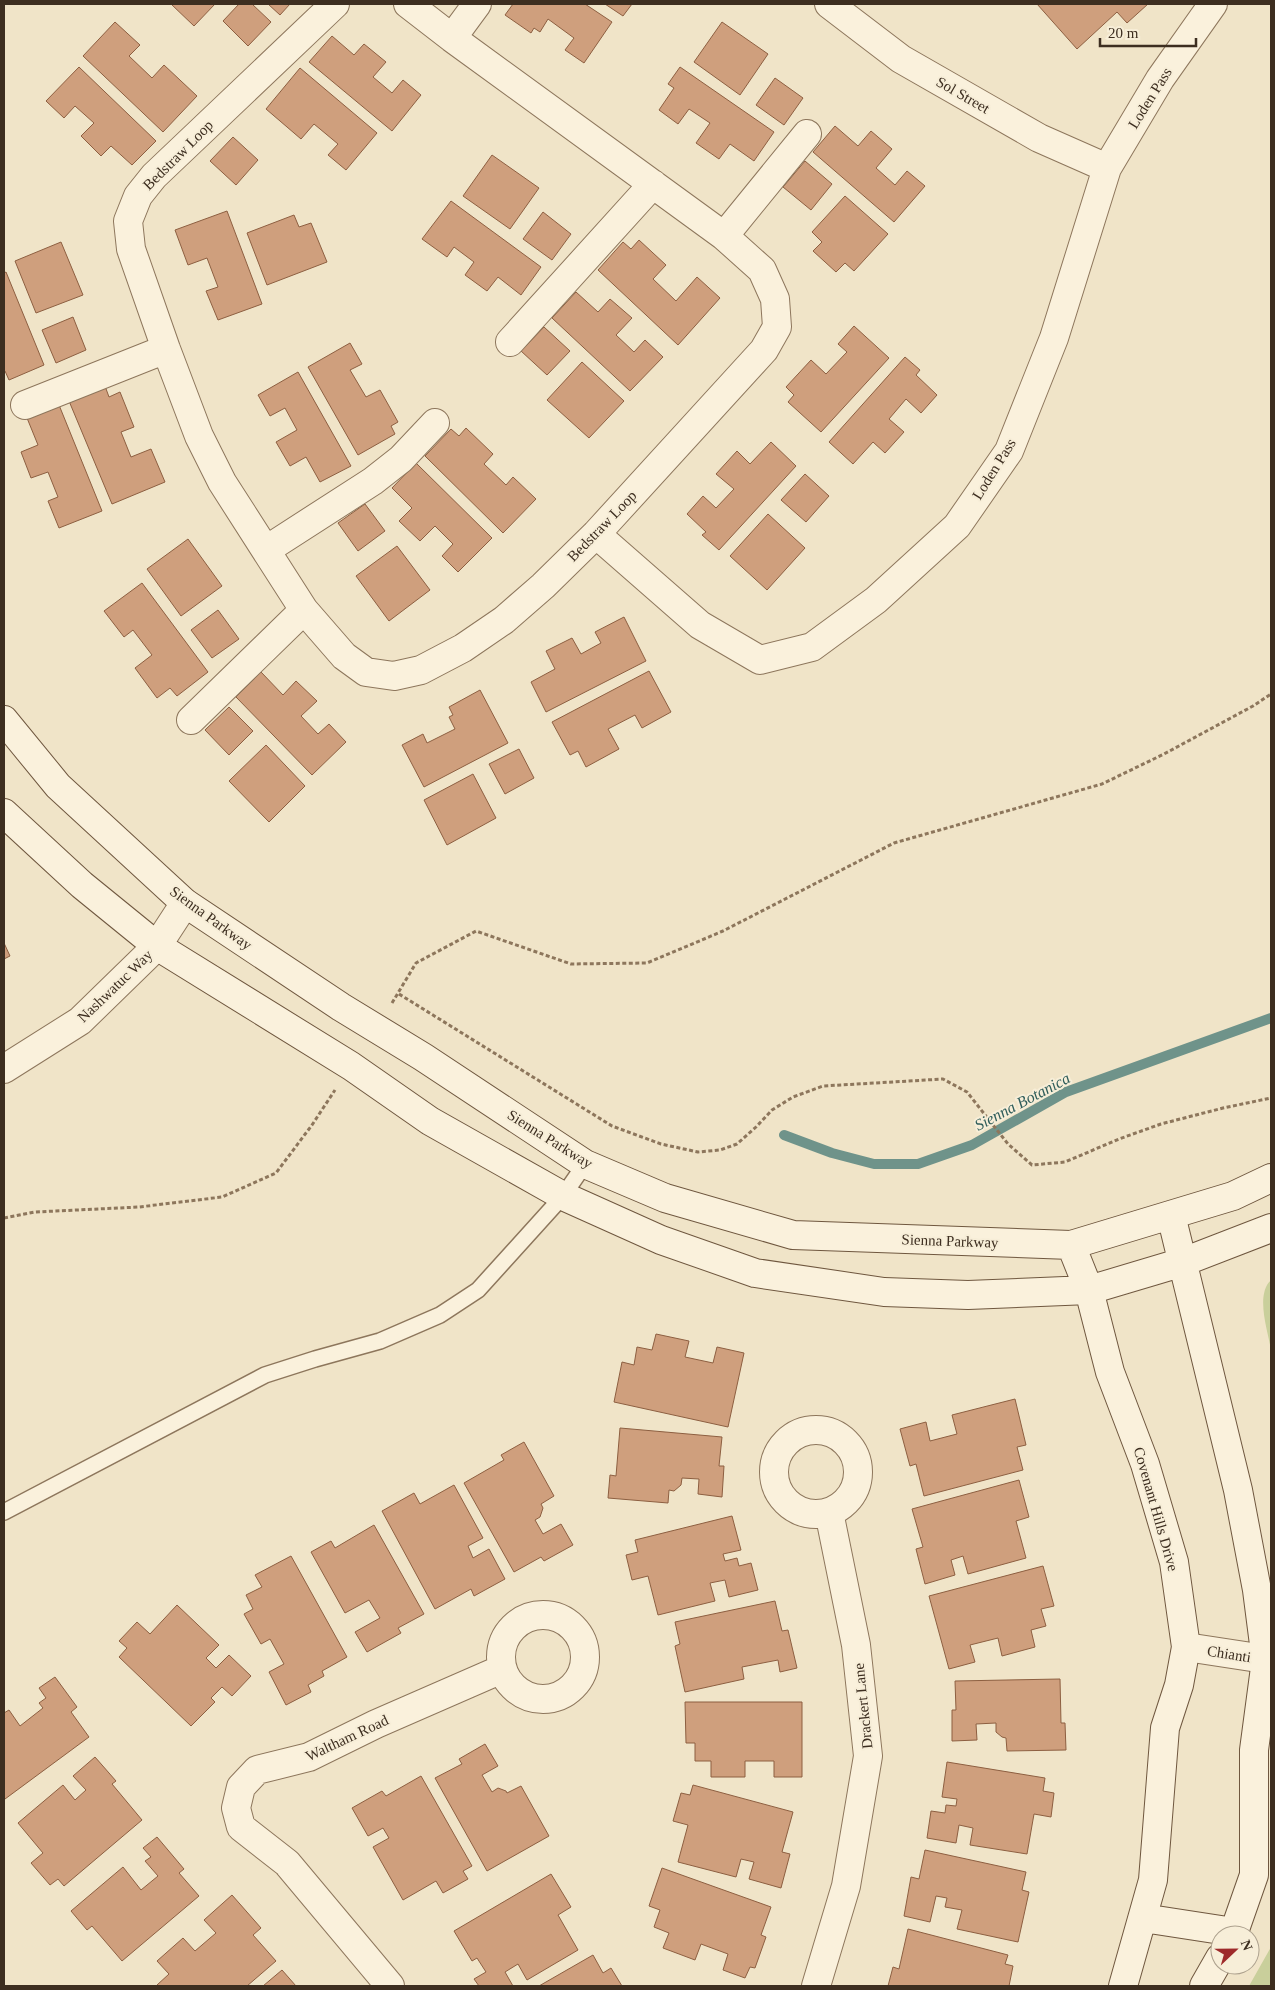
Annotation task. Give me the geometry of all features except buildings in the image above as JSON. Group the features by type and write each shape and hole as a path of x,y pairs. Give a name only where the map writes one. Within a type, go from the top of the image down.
{"street":[{"name":"Bedstraw Loop","path":"335,4 154,176 138,196 128,221 130,249 199,436 222,482 304,610 344,656 366,672 394,676 422,670 463,648 504,620 544,586 596,534 764,350 777,328 776,299 762,270 724,236 408,4"},
{"path":"452,38 477,4"},
{"name":"Sol Street","path":"829,4 901,59 1039,138 1108,168"},
{"name":"Loden Pass","path":"596,534 700,626 760,660 812,647 876,600 957,526 1009,451 1054,338 1108,168 1160,79 1213,4"},
{"path":"724,236 807,134"},
{"path":"510,342 653,184"},
{"path":"25,405 166,349"},
{"path":"266,550 373,482 401,458 435,423"},
{"path":"191,720 304,610"},
{"name":"Sienna Parkway","path":"4,720 58,786 185,903 375,1029 423,1057 585,1164 665,1198 792,1235 1071,1245 1233,1196 1271,1178"},
{"path":"4,814 82,885 157,946 351,1066 430,1121 563,1196 660,1240 755,1272 884,1292 968,1295 1089,1290 1183,1262 1271,1228"},
{"name":"Nashwatuc Way","path":"4,1069 80,1022 157,946 185,903"},
{"path":"1170,1215 1238,1490 1268,1660 1254,1750 1254,1875 1236,1925"},
{"name":"Covenant Hills Drive","path":"1071,1245 1089,1290 1110,1372 1145,1464 1174,1562 1186,1647 1178,1685 1165,1728 1153,1880 1144,1918 1123,1986"},
{"name":"Drackert Lane","path":"816,1986 846,1886 868,1756 856,1645 829,1512"},
{"name":"Chianti","path":"1186,1647 1268,1660"},
{"name":"Waltham Road","path":"390,1986 287,1863 241,1827 236,1808 241,1787 257,1770 309,1758 376,1724 502,1669"},
{"path":"1144,1918 1210,1929"},
{"path":"1204,1986 1210,1975"}],"lane":[{"path":"4,1512 265,1376 315,1358 380,1341 440,1316 478,1290 563,1196 585,1164"}],"path":[{"path":"375,1029 399,994 416,963 476,931 571,964 647,963 723,931 894,844 1102,784 1237,715 1271,694"},
{"path":"399,994 612,1126 662,1144 698,1152 720,1150 737,1144 772,1110 793,1097 823,1086 943,1079 967,1092 1008,1144 1032,1165 1065,1162 1119,1139 1161,1124 1271,1098"},
{"path":"4,1218 35,1212 139,1207 222,1197 276,1173 312,1125 351,1066"}],"green space":[{"path":"1271,1280 1271,1350 1263,1304 1266,1287"},
{"path":"1271,1947 1271,1986 1249,1986 1255,1975 1260,1975 1260,1966"}],"waterway":[{"name":"Sienna Botanica","path":"784,1135 832,1153 874,1164 918,1164 972,1145 1066,1092 1271,1018"}]}
